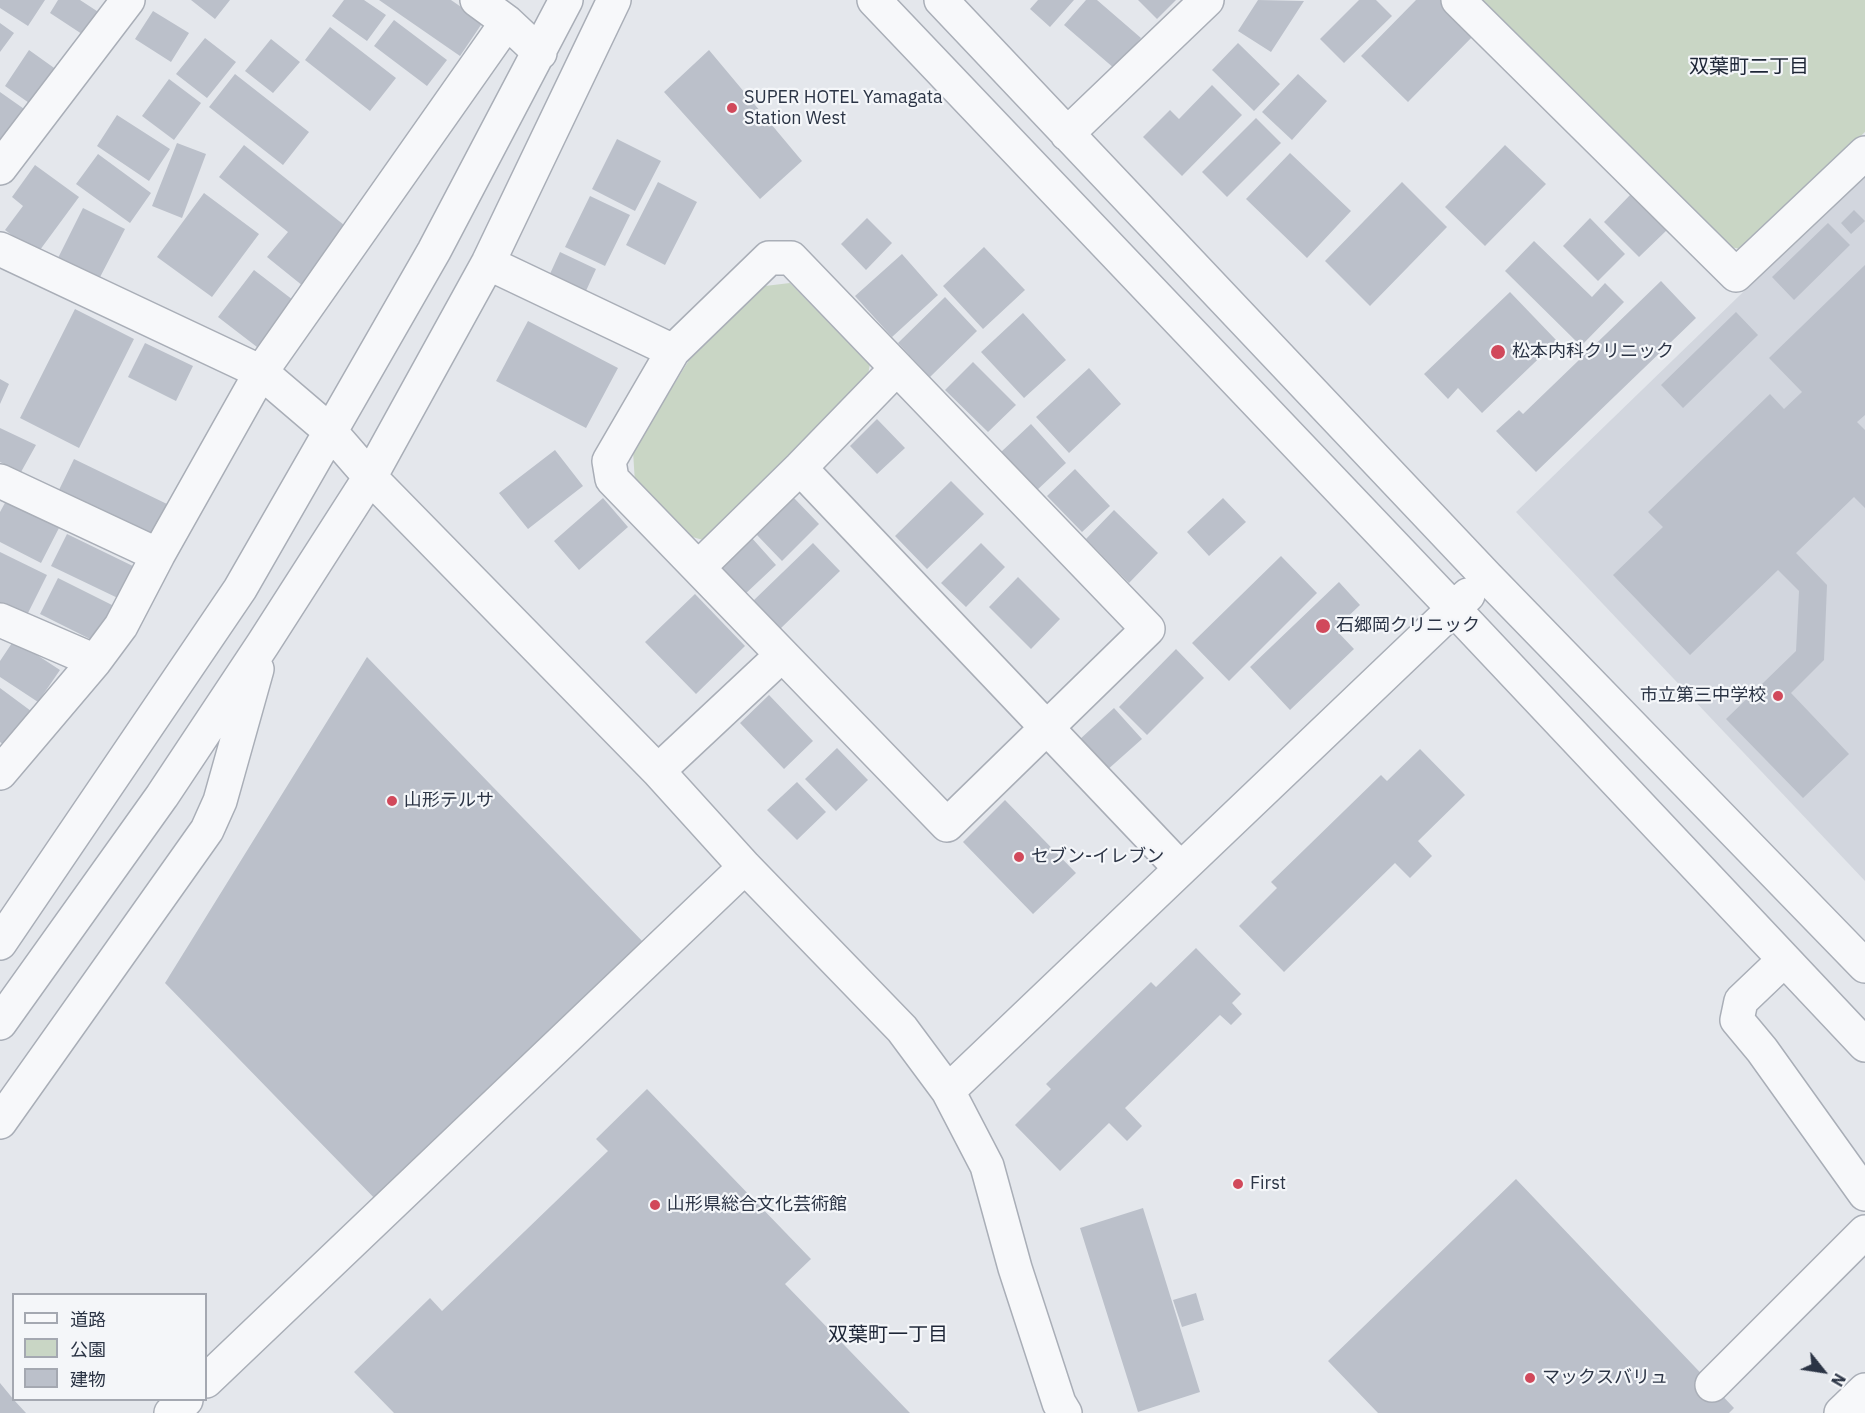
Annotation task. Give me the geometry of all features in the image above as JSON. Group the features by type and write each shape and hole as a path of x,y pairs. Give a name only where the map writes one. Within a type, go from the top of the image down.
{"street":[{"path":"0,168 128,0"},
{"path":"477,0 507,22 540,53"},
{"path":"0,943 240,589 434,251 566,0"},
{"path":"941,0 1487,577 1865,966"},
{"path":"1067,134 1207,0"},
{"path":"1458,0 1736,275 1865,153"},
{"path":"874,1 1454,609 1865,1045"},
{"path":"0,1023 162,796 370,477 488,263 613,6"},
{"path":"0,773 95,661 121,626 158,555 261,372 507,22"},
{"path":"0,249 261,372 330,430 370,477 658,771 745,867 902,1029 948,1091 987,1166 1015,1268 1059,1402 1065,1413"},
{"path":"769,258 791,258 1148,629 947,825 612,479 609,461 673,351 769,258"},
{"path":"488,263 673,351"},
{"path":"699,567 897,368"},
{"path":"800,468 1180,868"},
{"path":"0,481 158,555"},
{"path":"948,1091 1487,577"},
{"path":"0,620 95,661"},
{"path":"0,1122 207,830 220,801 263,644"},
{"path":"658,771 782,655"},
{"path":"162,796 180,791 192,796 203,808 207,830"},
{"path":"207,1380 745,867"},
{"path":"1784,960 1741,1001 1737,1020 1762,1050 1861,1189"},
{"path":"1712,1385 1865,1232"},
{"path":"1841,1413 1865,1390"},
{"path":"171,1413 185,1401"}],"shaded area":[{"name":"市立第三中学校","path":"1865,174 1865,881 1516,512"}],"green space":[{"path":"1482,0 1865,0 1865,132 1741,249 1724,246"},
{"path":"790,283 870,364 866,385 710,542 689,536 635,483 633,451 689,360 765,286"}],"building":[{"path":"0,0 45,0 28,26 0,8"},
{"path":"58,0 80,0 103,15 88,38 50,13"},
{"path":"191,0 230,0 215,19"},
{"path":"344,0 364,0 386,15 367,41 332,16"},
{"path":"379,0 451,0 483,22 460,56"},
{"path":"1038,0 1074,0 1050,27 1030,9"},
{"path":"1086,0 1097,0 1141,38 1115,69 1064,25"},
{"path":"1138,0 1176,0 1157,19"},
{"path":"1258,0 1304,1 1271,52 1238,31"},
{"path":"1359,0 1376,0 1392,16 1344,63 1320,39"},
{"path":"1416,0 1448,0 1479,30 1408,102 1361,56"},
{"path":"153,11 189,33 171,62 135,39"},
{"path":"394,20 447,60 427,86 374,46"},
{"path":"0,23 14,33 0,52"},
{"path":"330,27 396,78 370,111 305,60"},
{"path":"205,38 236,62 207,98 176,74"},
{"path":"271,39 300,62 273,93 245,71"},
{"path":"1238,43 1280,84 1254,111 1212,70"},
{"path":"29,50 57,70 32,105 5,86"},
{"path":"709,50 802,161 760,199 664,92"},
{"path":"235,74 309,132 283,165 209,107"},
{"path":"1298,74 1327,101 1292,140 1262,112"},
{"path":"169,79 201,103 174,140 142,116"},
{"path":"1212,85 1242,115 1182,176 1143,137 1170,110 1179,119"},
{"path":"0,92 27,111 0,142"},
{"path":"117,115 170,149 149,181 97,146"},
{"path":"1256,118 1281,143 1227,197 1202,172"},
{"path":"617,139 661,161 635,211 592,189"},
{"path":"177,143 206,154 182,218 152,206"},
{"path":"244,145 349,229 303,286 267,257 288,232 219,177"},
{"path":"1505,145 1546,184 1485,246 1445,207"},
{"path":"1290,153 1351,211 1307,258 1246,199"},
{"path":"98,154 151,193 130,223 76,184"},
{"path":"35,165 79,197 37,254 5,230 23,206 12,197"},
{"path":"658,182 697,202 665,265 626,245"},
{"path":"1402,182 1447,227 1370,306 1325,261"},
{"path":"204,193 259,234 212,297 157,257"},
{"path":"1631,194 1667,230 1639,257 1604,222"},
{"path":"590,196 630,215 605,266 565,247"},
{"path":"83,208 125,229 98,281 57,260"},
{"path":"1854,210 1865,221 1851,234 1841,223"},
{"path":"867,218 892,243 866,270 841,244"},
{"path":"1590,218 1625,254 1598,281 1563,246"},
{"path":"1828,223 1850,245 1794,300 1772,277"},
{"path":"1534,241 1592,297 1605,283 1624,302 1581,346 1505,271"},
{"path":"984,247 1025,290 983,329 943,286"},
{"path":"560,252 596,269 585,293 549,276"},
{"path":"902,254 938,295 892,337 855,296"},
{"path":"1865,265 1865,415 1857,422 1865,430 1865,508 1854,497 1796,553 1827,585 1824,660 1791,693 1849,754 1803,798 1726,719 1796,651 1799,591 1778,570 1690,655 1613,575 1663,527 1648,512 1770,394 1784,409 1802,392 1769,358"},
{"path":"254,270 293,300 257,347 218,317"},
{"path":"1661,281 1696,318 1536,472 1496,431 1519,410 1523,414"},
{"path":"1510,292 1557,341 1482,413 1458,388 1448,399 1424,374"},
{"path":"945,297 977,331 930,377 898,343"},
{"path":"75,309 134,339 79,448 20,418"},
{"path":"1736,312 1758,335 1683,408 1661,385"},
{"path":"1023,313 1066,360 1024,398 981,352"},
{"path":"528,321 618,368 586,428 496,381"},
{"path":"145,343 193,366 176,401 128,377"},
{"path":"973,362 1016,405 988,432 945,390"},
{"path":"1089,368 1121,404 1069,453 1036,417"},
{"path":"0,379 9,384 0,404"},
{"path":"877,419 905,448 877,474 850,446"},
{"path":"1031,424 1066,463 1036,491 1001,452"},
{"path":"0,428 36,445 21,472 0,462"},
{"path":"555,450 583,486 528,529 499,493"},
{"path":"74,459 167,504 151,537 58,492"},
{"path":"1075,469 1110,506 1082,532 1047,496"},
{"path":"951,481 984,514 927,569 895,536"},
{"path":"793,497 819,524 782,561 756,534"},
{"path":"603,498 628,527 579,570 554,541"},
{"path":"1223,498 1246,522 1209,556 1187,532"},
{"path":"6,501 59,528 41,563 0,542 0,512"},
{"path":"1114,510 1158,553 1129,583 1086,539"},
{"path":"67,534 139,569 124,601 51,566"},
{"path":"751,537 776,565 743,596 718,568"},
{"path":"813,543 840,571 780,629 753,601"},
{"path":"981,543 1005,567 966,607 941,583"},
{"path":"0,552 47,575 27,615 0,602"},
{"path":"1281,556 1317,593 1229,681 1192,643"},
{"path":"1018,577 1060,619 1031,649 989,607"},
{"path":"58,578 114,606 96,642 40,614"},
{"path":"1339,582 1360,605 1335,629 1354,649 1290,710 1250,667"},
{"path":"695,594 745,646 696,694 645,642"},
{"path":"14,640 60,670 38,702 0,677 0,661"},
{"path":"1176,649 1204,678 1147,735 1119,707"},
{"name":"山形テルサ","path":"367,657 647,946 381,1205 165,983"},
{"path":"0,688 31,711 5,746 0,742"},
{"path":"769,695 813,741 784,769 740,723"},
{"path":"1114,708 1142,739 1106,771 1079,740"},
{"path":"837,748 868,780 836,811 805,779"},
{"path":"1420,749 1465,795 1418,841 1432,856 1410,878 1395,863 1284,972 1239,926 1277,888 1271,882 1381,775 1387,781"},
{"path":"797,782 826,812 797,840 767,810"},
{"name":"セブン-イレブン","path":"1005,800 1076,873 1033,914 963,842"},
{"path":"1196,948 1241,994 1232,1003 1242,1014 1231,1025 1220,1015 1125,1108 1142,1126 1127,1141 1109,1123 1060,1171 1015,1125 1051,1089 1046,1084 1151,982 1156,987"},
{"name":"山形県総合文化芸術館","path":"647,1089 811,1259 785,1284 910,1413 394,1413 354,1372 430,1298 442,1311 608,1151 596,1139"},
{"path":"1516,1179 1734,1408 1729,1413 1378,1413 1328,1361"},
{"path":"1143,1208 1200,1392 1138,1412 1080,1228"},
{"path":"1196,1293 1204,1320 1182,1327 1173,1300"},
{"path":"0,1383 12,1398 12,1401 15,1401 26,1413 0,1413"}],"place":[{"name":"SUPER HOTEL Yamagata Station West","path":"732,108"},
{"name":"松本内科クリニック","path":"1498,352"},
{"name":"石郷岡クリニック","path":"1323,626"},
{"name":"市立第三中学校","path":"1778,696"},
{"name":"山形テルサ","path":"392,801"},
{"name":"セブン-イレブン","path":"1019,857"},
{"name":"First","path":"1238,1184"},
{"name":"山形県総合文化芸術館","path":"655,1205"},
{"name":"マックスバリュ","path":"1530,1378"}],"district":[{"name":"双葉町二丁目","path":"1749,67"},
{"name":"双葉町一丁目","path":"888,1335"}]}
